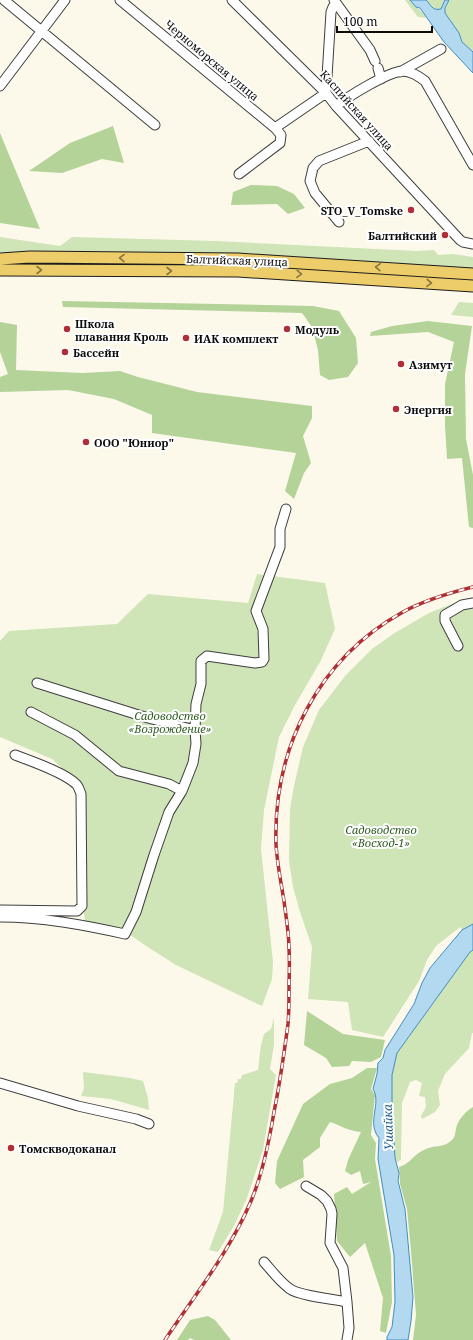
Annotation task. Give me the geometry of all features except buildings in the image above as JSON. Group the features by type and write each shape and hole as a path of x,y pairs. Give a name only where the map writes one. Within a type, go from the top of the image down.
{"main road":[{"path":"0,254 30,257"},
{"name":"Балтийская улица","path":"0,259 30,257 238,259 473,274"},
{"name":"Балтийская улица","path":"0,270 238,271 473,286"}],"street":[{"path":"4,0 155,125"},
{"path":"0,86 65,0"},
{"name":"Черноморская улица","path":"120,0 275,128"},
{"name":"Каспийская улица","path":"232,0 326,93 336,106 460,240 473,244"},
{"path":"239,174 280,142 281,135 275,128 326,93 331,12 335,1"},
{"path":"335,1 370,50 381,79"},
{"path":"336,106 348,96 381,79 400,72 440,49"},
{"path":"416,63 473,165"},
{"path":"400,72 415,74 425,81"},
{"path":"339,222 314,193 310,181 313,168 319,161 369,141"},
{"path":"0,917 42,919 86,925 125,934 136,912 169,812 182,791 193,764 196,744 196,704 200,684 201,661 207,656 255,663 262,662 264,659 263,630 256,611 280,548 280,529 286,509"},
{"path":"458,646 445,621 445,615 462,605 473,603"},
{"path":"37,683 148,718 195,730"},
{"path":"31,712 75,735 119,771 169,784 182,791"},
{"path":"0,910 77,911 82,906 80,790 72,782 61,775 16,754"},
{"path":"0,1083 78,1106 136,1119 149,1124"},
{"path":"306,1186 321,1195 327,1201 331,1209 330,1244 343,1268 349,1328 347,1340"},
{"path":"264,1262 291,1290 307,1295 347,1302"}],"green space":[{"path":"405,0 410,0 427,18 418,17"},
{"path":"426,0 445,0 441,9 436,9"},
{"path":"449,0 473,0 473,52 462,42 459,33 445,13 445,8"},
{"path":"113,126 124,163 102,159 62,173 29,171 70,143"},
{"path":"0,133 40,229 0,223"},
{"path":"251,185 277,186 294,194 305,208 288,214 277,204 231,205 233,192"},
{"path":"0,237 60,246 72,237 216,241 417,251 434,250 438,255 453,254 473,257 473,268 447,269 36,255 0,252"},
{"path":"62,301 313,306 339,311 356,338 358,363 348,377 329,380 320,375 318,350 312,327 302,313 63,307"},
{"path":"459,302 473,303 473,317 451,315"},
{"path":"428,321 472,326 465,374 466,439 473,475 473,528 469,527 462,458 447,459 445,384 454,342 428,332 370,336 371,332 392,326"},
{"path":"0,322 17,325 16,370 83,373 120,371 197,392 312,406 312,418 303,436 311,463 304,473 294,499 285,491 296,453 152,433 152,415 114,399 68,390 0,392 0,377 8,374 0,352"},
{"name":"Садоводство «Возрождение»","path":"257,574 325,583 335,629 320,662 295,705 279,737 264,810 261,849 273,962 272,979 262,1006 176,965 126,932 85,922 83,906 83,792 67,773 52,759 0,737 0,641 9,631 117,624 148,594 248,603"},
{"name":"Садоводство «Восход-1»","path":"473,599 473,924 462,930 460,927 436,946 427,960 419,981 383,1037 352,1030 348,1002 308,999 312,947 293,887 289,861 290,809 303,747 319,710 345,676 372,649 393,634 429,613 459,601"},
{"path":"473,950 473,1033 469,1048 445,1074 438,1091 440,1105 435,1112 422,1119 421,1116 426,1107 425,1097 419,1096 422,1083 416,1080 410,1082 402,1103 401,1160 397,1162 395,1158 392,1112 392,1075 397,1053 470,952"},
{"path":"307,1011 343,1034 385,1040 381,1057 371,1062 352,1061 349,1066 332,1067 326,1058 304,1045"},
{"path":"274,1018 274,1044 270,1069 276,1075 263,1150 247,1198 234,1226 218,1252 209,1250 223,1212 235,1083 237,1083 238,1079 241,1079 242,1075 258,1070 264,1034 271,1029"},
{"path":"367,1068 377,1068 371,1089 375,1095 371,1135 376,1143 375,1159 391,1256 392,1302 386,1333 380,1331 383,1298 365,1243 350,1257 337,1241 334,1194 347,1187 352,1194 371,1182 363,1184 360,1171 351,1175 345,1171 348,1160 361,1132 330,1122 320,1138 320,1147 303,1160 304,1177 280,1189 275,1183 277,1161 303,1104 330,1084 352,1078"},
{"path":"83,1072 143,1081 148,1098 149,1110 111,1099 81,1096 84,1088"},
{"path":"473,1107 473,1340 413,1340 416,1315 411,1251 407,1209 400,1184 399,1167 403,1166 417,1154 428,1148 442,1146 449,1143 454,1137 456,1127 460,1120 466,1112"},
{"path":"208,1316 215,1320 231,1340 194,1340 190,1338 188,1340 177,1340 190,1320"}],"water":[{"path":"410,0 426,0 432,7 441,9 445,0 449,0 445,8 445,13 459,33 462,42 473,52 473,73 444,42 420,8 416,7"},
{"name":"Ушайка","path":"473,924 473,950 470,952 397,1053 392,1075 392,1112 395,1158 399,1173 398,1181 405,1209 413,1297 408,1340 387,1340 392,1327 395,1302 394,1255 378,1159 379,1138 375,1132 374,1126 376,1101 373,1089 378,1063 383,1058 385,1050 414,1004 422,983 430,968 462,930"}],"railway":[{"path":"165,1340 222,1255 243,1219 259,1180 268,1146 280,1079 288,1020 288,937 276,844 277,808 283,774 292,741 306,710 325,681 347,655 373,632 403,612 428,600 473,587"}],"place":[{"name":"STO_V_Tomske","path":"411,210"},
{"name":"Балтийский","path":"445,235"},
{"name":"Школа плавания Кроль","path":"67,329"},
{"name":"Модуль","path":"287,329"},
{"name":"ИАК комплект","path":"186,338"},
{"name":"Бассейн","path":"65,352"},
{"name":"Азимут","path":"401,364"},
{"name":"Энергия","path":"396,409"},
{"name":"ООО \"Юниор\"","path":"86,442"},
{"name":"Томскводоканал","path":"11,1148"}]}
